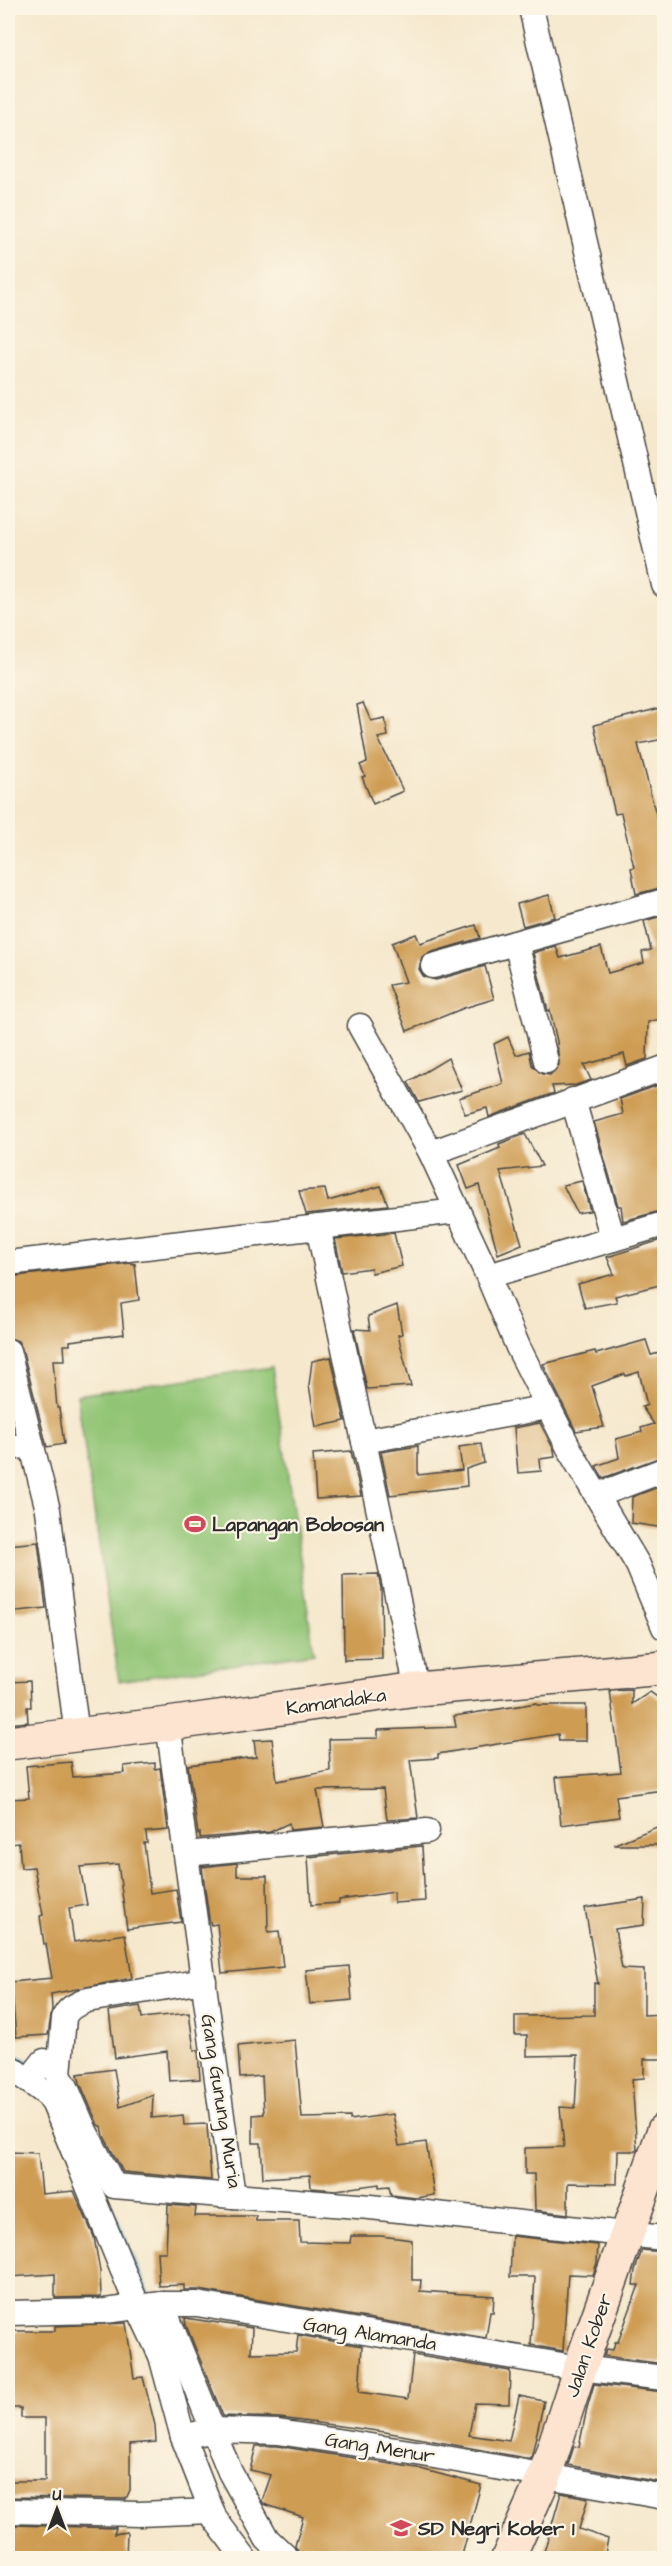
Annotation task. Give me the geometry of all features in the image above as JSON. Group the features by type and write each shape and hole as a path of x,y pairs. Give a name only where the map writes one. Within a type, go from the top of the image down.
{"street":[{"path":"531,8 664,585"},
{"path":"433,966 664,901"},
{"path":"516,943 546,1060"},
{"path":"360,1026 430,1153 488,1276 518,1347 572,1454 638,1565 664,1628"},
{"path":"430,1153 664,1068"},
{"path":"573,1100 613,1239"},
{"path":"8,1263 457,1211"},
{"path":"488,1276 664,1224"},
{"path":"318,1227 417,1689"},
{"path":"8,1351 48,1510 77,1735"},
{"path":"364,1441 548,1407"},
{"path":"8,1448 31,1444"},
{"path":"598,1495 664,1470"},
{"name":"Kamandaka","path":"8,1743 168,1724 417,1689 664,1668"},
{"name":"Gang Gunung Muria","path":"168,1724 233,2196 370,2206 664,2238"},
{"path":"186,1854 427,1831"},
{"path":"204,1981 87,2001 72,2006 66,2011 41,2074 48,2095 151,2305 201,2433 212,2511 241,2557"},
{"path":"8,2066 41,2074 114,2186 233,2196"},
{"name":"Jalan Kober","path":"508,2559 545,2475 626,2234 664,2130"},
{"name":"Gang Alamanda","path":"8,2313 105,2311 151,2305 196,2304 580,2368 664,2378"},
{"name":"Gang Menur","path":"201,2433 278,2432 545,2475 664,2497"},
{"path":"201,2433 230,2472 267,2539 287,2559"},
{"path":"8,2511 139,2514 212,2511"}],"green space":[{"name":"Lapangan Bobosan","path":"272,1367 314,1653 119,1681 77,1395"}],"building":[{"path":"363,703 371,721 385,718 388,736 378,738 403,791 373,804 362,777 365,776 360,765 367,762 357,705"},
{"path":"664,707 664,739 638,744 664,846 664,887 636,894 631,868 634,867 621,813 615,814 594,725"},
{"path":"549,895 555,917 523,926 517,904"},
{"path":"662,916 664,1018 648,1022 647,1059 627,1066 624,1054 584,1065 591,1080 576,1085 552,1086 554,1093 489,1117 487,1108 465,1114 459,1098 503,1084 494,1044 508,1037 516,1055 529,1051 532,1065 542,1074 550,1075 559,1065 557,1041 550,1010 548,1011 533,953 556,946 560,958 601,947 608,973 644,963 642,952 651,950 644,921"},
{"path":"476,925 480,938 429,953 422,957 419,969 424,977 436,980 485,966 494,999 464,1008 407,1031 389,985 406,982 392,943 416,934 420,943"},
{"path":"448,1058 462,1090 419,1102 408,1082"},
{"path":"664,1083 664,1210 623,1221 621,1206 618,1206 594,1122 623,1114 620,1099"},
{"path":"525,1134 542,1166 500,1171 522,1244 498,1254 479,1185 468,1189 459,1165 500,1148 499,1144"},
{"path":"582,1181 590,1211 577,1213 563,1185"},
{"path":"381,1186 388,1205 306,1214 299,1191 325,1189 328,1201"},
{"path":"394,1233 402,1266 372,1273 371,1268 342,1272 335,1239"},
{"path":"664,1239 664,1284 615,1296 617,1302 585,1308 578,1284 614,1274 607,1257"},
{"path":"135,1264 139,1300 121,1303 124,1334 70,1341 70,1345 64,1345 65,1360 53,1360 57,1408 59,1408 64,1444 47,1447 22,1348 18,1341 8,1337 8,1277"},
{"path":"397,1305 402,1334 398,1335 411,1386 367,1389 354,1329 370,1330 368,1316"},
{"path":"646,1340 651,1355 664,1352 664,1456 603,1478 596,1466 619,1458 616,1439 642,1432 641,1428 654,1424 642,1407 647,1405 639,1372 626,1376 625,1374 592,1386 604,1427 576,1431 543,1364 595,1351 596,1354"},
{"path":"331,1357 345,1421 316,1427 309,1385 312,1361"},
{"path":"540,1423 554,1450 555,1457 540,1459 541,1471 518,1473 514,1428"},
{"path":"481,1444 484,1463 466,1469 467,1486 390,1495 381,1452 418,1446 418,1475 462,1470 459,1447"},
{"path":"351,1451 361,1496 316,1499 313,1454"},
{"path":"664,1485 664,1528 631,1523 632,1497"},
{"path":"38,1542 46,1608 8,1612 8,1545"},
{"path":"378,1574 381,1588 382,1659 344,1660 343,1575"},
{"path":"30,1681 31,1707 27,1707 28,1722 8,1724 8,1682"},
{"path":"632,1690 632,1704 650,1692 664,1702 664,1728 659,1729 664,1767 664,1790 616,1796 619,1817 561,1825 556,1777 621,1772 610,1691"},
{"path":"537,1703 537,1705 586,1705 586,1741 559,1741 558,1734 438,1754 438,1758 410,1760 418,1818 387,1820 383,1789 317,1790 324,1827 290,1830 289,1823 270,1832 200,1838 200,1833 198,1834 188,1765 256,1757 254,1740 272,1739 277,1781 330,1771 329,1739 378,1738 378,1730 456,1727 454,1716"},
{"path":"71,1762 73,1777 125,1773 124,1766 155,1763 155,1769 160,1768 168,1830 146,1832 147,1843 144,1843 150,1893 176,1889 181,1922 127,1929 118,1864 80,1867 87,1905 69,1908 74,1942 125,1934 132,1978 51,1994 52,2009 48,2035 16,2037 11,1982 52,1978 46,1944 44,1944 40,1916 43,1915 34,1867 21,1868 19,1843 8,1844 8,1799 29,1798 26,1766"},
{"path":"664,1824 664,1845 615,1845 615,1844"},
{"path":"422,1846 425,1901 394,1903 394,1892 339,1900 339,1903 311,1905 308,1857"},
{"path":"237,1863 237,1876 267,1876 268,1932 279,1931 283,1967 222,1973 217,1924 211,1925 209,1918 202,1867"},
{"path":"645,1899 644,1925 615,1929 622,1969 644,1970 644,2015 664,2014 664,2059 644,2059 644,2078 632,2079 637,2151 618,2151 617,2184 568,2183 568,2214 535,2210 534,2174 525,2174 525,2148 564,2147 560,2107 575,2108 578,2055 527,2056 527,2035 515,2035 515,2016 594,2015 594,1983 598,1984 585,1908"},
{"path":"349,1966 352,2000 310,2004 306,1970"},
{"path":"140,2006 142,2018 189,2013 194,2050 198,2050 200,2079 169,2081 167,2051 115,2058 109,2011"},
{"path":"295,2040 302,2118 350,2117 350,2120 393,2114 399,2146 426,2142 434,2195 416,2198 391,2195 389,2186 379,2187 379,2184 336,2190 311,2188 310,2175 263,2178 261,2143 253,2143 253,2115 264,2114 262,2076 240,2078 238,2046"},
{"path":"114,2069 120,2107 153,2095 152,2118 183,2115 184,2125 207,2124 211,2180 123,2172 104,2136 102,2127 98,2125 78,2074"},
{"path":"8,2152 38,2153 42,2194 74,2191 94,2237 100,2271 101,2297 55,2298 55,2274 8,2277"},
{"path":"168,2205 196,2207 195,2216 256,2216 256,2221 299,2221 300,2242 350,2243 351,2236 381,2236 412,2240 412,2280 421,2280 420,2291 494,2296 493,2312 490,2312 486,2338 199,2290 184,2290 184,2285 159,2286 157,2252 166,2252"},
{"path":"512,2236 598,2245 597,2263 593,2275 568,2274 563,2351 531,2345 535,2277 510,2277"},
{"path":"642,2250 664,2252 664,2364 604,2356 607,2349 613,2350 615,2342 618,2342 639,2285 633,2285"},
{"path":"185,2318 252,2328 251,2353 296,2352 298,2335 362,2346 359,2392 408,2399 413,2355 510,2371 509,2404 475,2403 469,2435 509,2441 519,2396 544,2401 531,2459 385,2432 280,2418 223,2416"},
{"path":"126,2323 134,2378 143,2377 155,2425 156,2442 130,2444 130,2490 126,2499 11,2497 10,2481 45,2481 45,2418 21,2418 21,2408 8,2408 8,2331 55,2331 55,2326"},
{"path":"594,2384 664,2392 664,2483 568,2465 574,2446 579,2447"},
{"path":"256,2446 277,2446 417,2468 481,2485 461,2559 301,2558 295,2546 303,2517 264,2504 262,2501 271,2475 250,2470"},
{"path":"561,2493 588,2498 579,2529 608,2539 604,2559 542,2559"},
{"path":"14,2525 116,2528 114,2534 127,2532 126,2559 8,2559 9,2527"}],"waterway":[{"path":"11,2056 34,2066"},
{"path":"100,2184 149,2301"}],"place":[{"name":"Lapangan Bobosan","path":"195,1524"},
{"name":"SD Negri Kober 1","path":"401,2528"}]}
